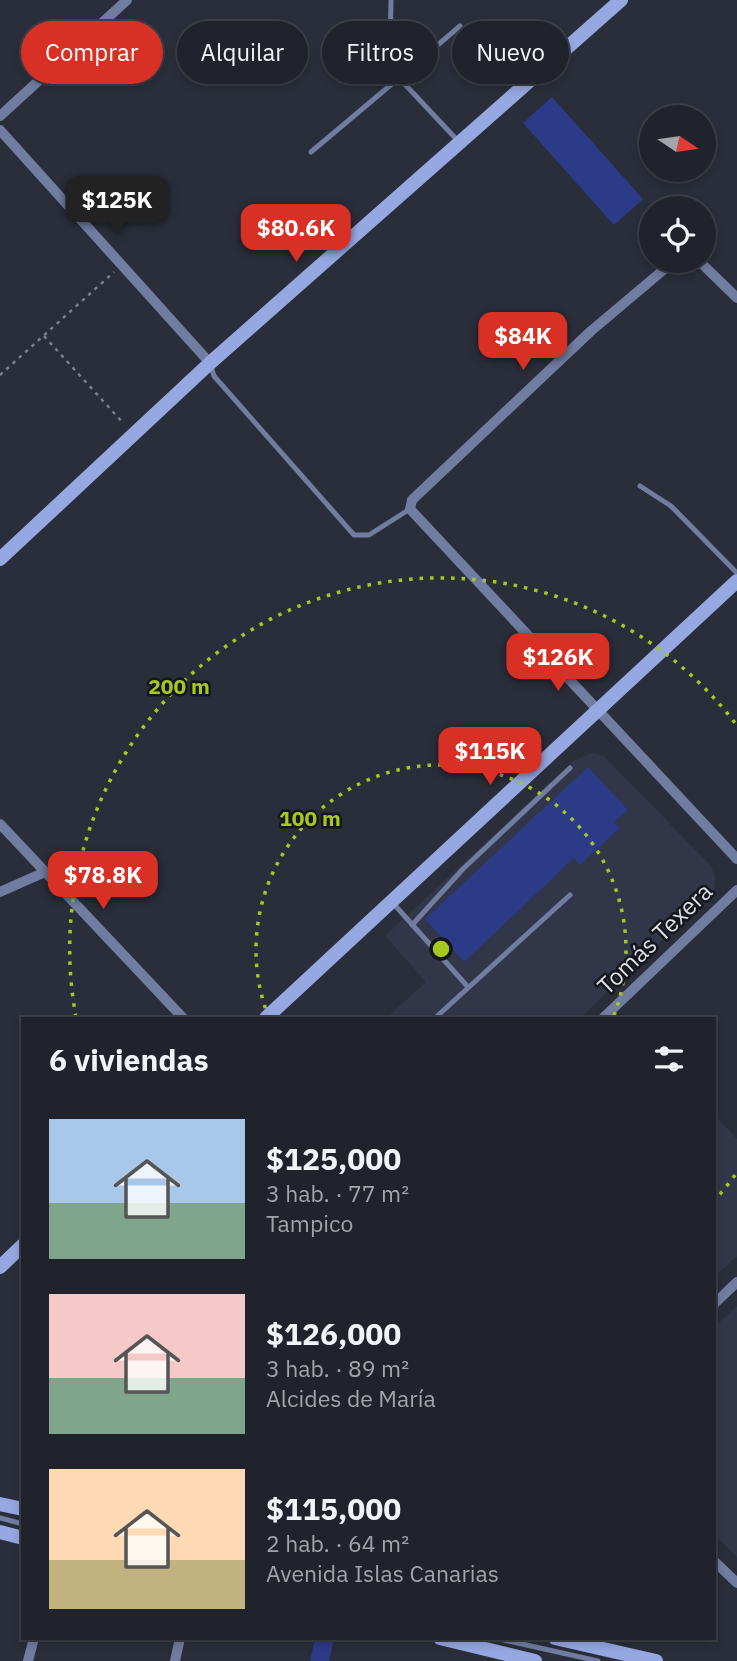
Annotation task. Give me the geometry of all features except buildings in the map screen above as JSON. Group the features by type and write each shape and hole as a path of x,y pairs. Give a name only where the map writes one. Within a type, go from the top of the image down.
{"street":[{"path":"0,116 127,0"},
{"path":"569,46 621,0"},
{"path":"0,559 210,363 525,84"},
{"path":"0,130 210,363"},
{"path":"660,273 512,404 412,500 410,509 737,859"},
{"path":"711,273 737,298"},
{"path":"267,1017 737,581"},
{"path":"0,824 182,1017"},
{"path":"0,892 45,872"},
{"name":"Tomás Texera","path":"604,1017 737,890"},
{"path":"0,1266 21,1247"},
{"path":"716,1302 737,1282"},
{"path":"0,1504 21,1509"},
{"path":"0,1532 21,1537"},
{"path":"716,1563 737,1583"},
{"path":"28,1661 33,1640"},
{"path":"175,1661 180,1640"},
{"path":"448,1640 535,1661"},
{"path":"564,1640 656,1661"}],"lane":[{"path":"391,0 391,21"},
{"path":"438,45 452,33"},
{"path":"311,152 392,84"},
{"path":"405,84 459,142"},
{"path":"210,363 214,376 354,535 369,535 410,509"},
{"path":"640,486 671,506 737,573"},
{"path":"412,925 463,869 570,768"},
{"path":"436,1017 570,895"},
{"path":"391,902 468,986"},
{"path":"0,1518 21,1523"},
{"path":"504,1640 597,1661"}],"path":[{"path":"0,375 122,265"},
{"path":"44,336 133,435"}],"shaded area":[{"path":"591,753 604,756 711,866 715,876 714,892 581,1017 387,1017 426,982 385,936 572,762"},
{"path":"716,1116 737,1139 737,1256 716,1275"},
{"path":"737,1306 737,1557 716,1536 716,1325"}]}
